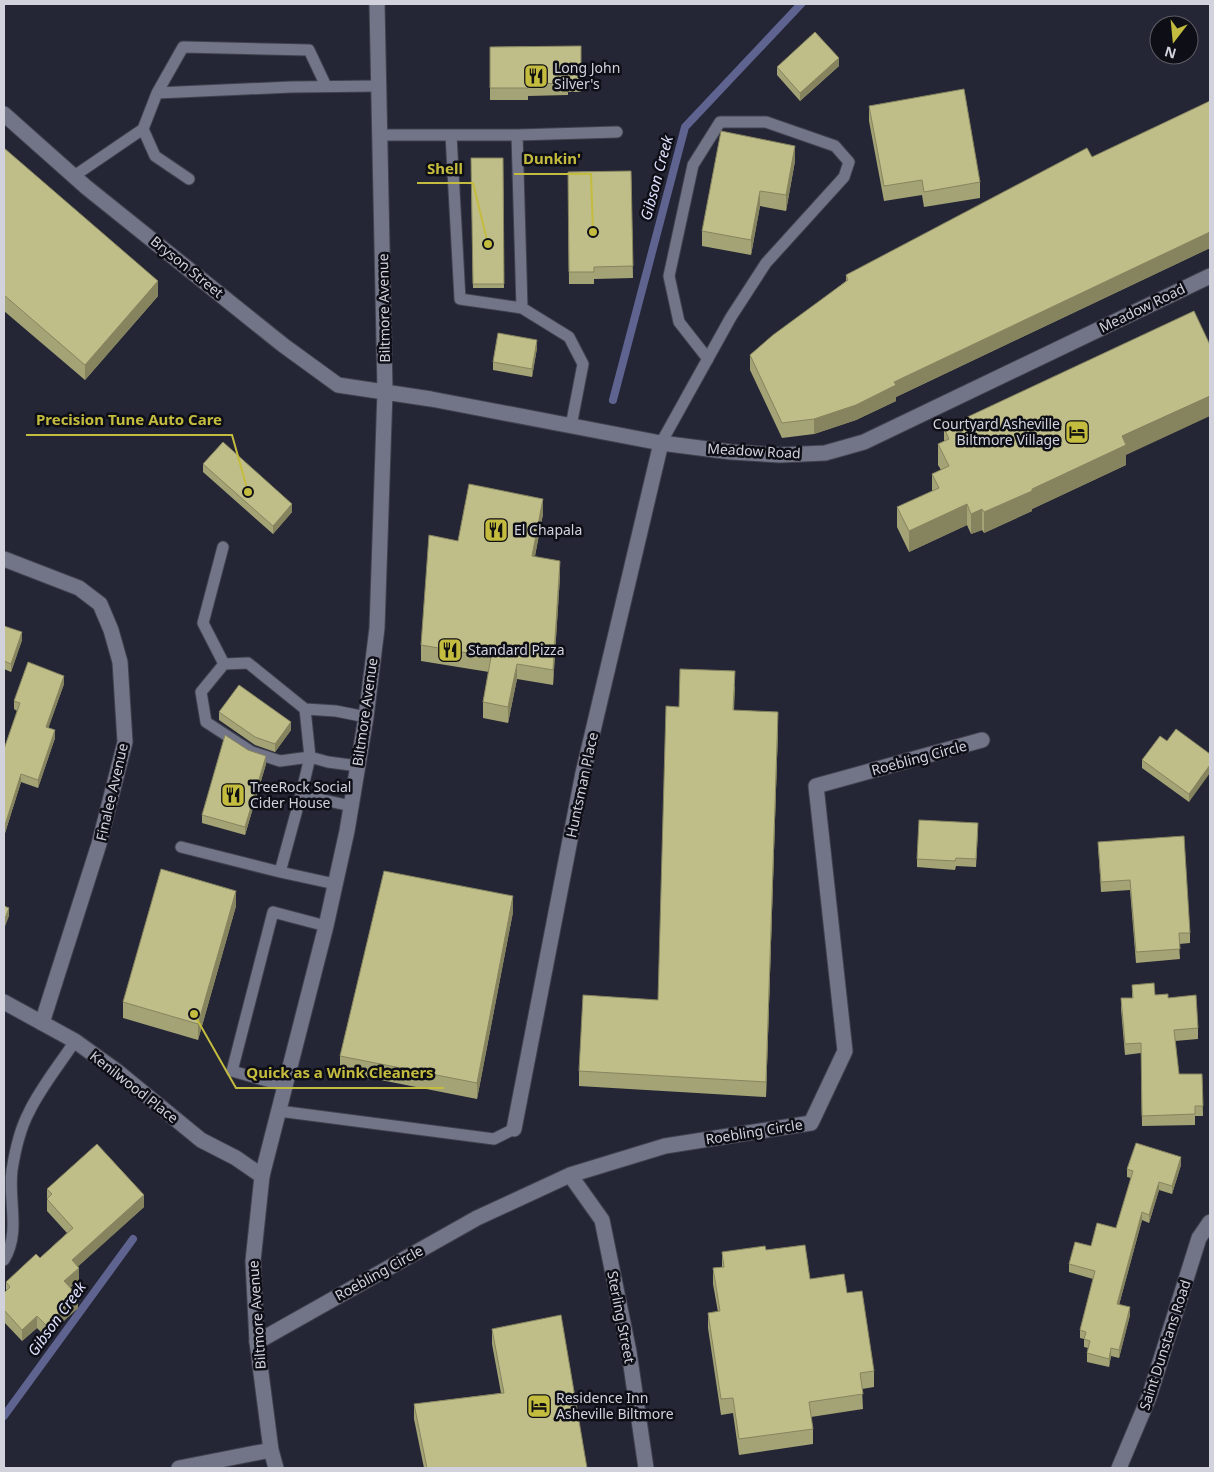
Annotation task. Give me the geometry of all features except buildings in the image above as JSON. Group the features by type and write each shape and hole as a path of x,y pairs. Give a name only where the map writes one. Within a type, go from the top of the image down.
{"street":[{"name":"Biltmore Avenue","path":"276,1468 271,1450 257,1342 253,1260 262,1176 335,884 358,766 377,628 385,392 378,4"},
{"name":"Bryson Street","path":"4,114 74,176 282,345 338,385 385,392"},
{"name":"Meadow Road","path":"385,392 661,443 731,452 780,455 825,453 864,442 1210,276"},
{"name":"Huntsman Place","path":"514,1129 583,774 661,443"},
{"name":"Finalee Avenue","path":"4,558 79,588 100,604 111,630 120,662 125,742 99,844 42,1022"},
{"name":"Roebling Circle","path":"257,1342 477,1218 570,1175 665,1146 811,1123 845,1050 816,786 982,740"},
{"name":"Kenilwood Place","path":"4,1002 75,1042 118,1072 201,1140 236,1158 262,1176"},
{"name":"Sterling Street","path":"570,1175 602,1220 629,1352 646,1468"},
{"name":"Saint Dunstans Road","path":"1119,1468 1149,1397 1199,1238 1210,1222"},
{"path":"179,1468 271,1450"}],"lane":[{"path":"74,176 143,129 157,94 183,47 310,50 326,86"},
{"path":"157,94 326,86 380,86"},
{"path":"661,443 708,359 731,317 766,263 844,178 849,162 835,146 766,122 720,122 694,165 669,276 679,322 708,359"},
{"path":"143,129 155,156 189,179"},
{"path":"380,135 517,135 617,132"},
{"path":"451,135 460,299 522,308 570,336 583,364 571,426"},
{"path":"517,135 522,308"},
{"path":"223,547 203,623 224,664"},
{"path":"358,766 328,762 310,757 280,761 252,752 206,722 201,692 224,664 248,663 305,709 336,711 366,717"},
{"path":"280,872 310,757 305,709"},
{"path":"301,795 351,806"},
{"path":"181,848 335,884"},
{"path":"285,1086 232,1071 273,912 326,926"},
{"path":"4,1260 10,1251 14,1228 12,1172 18,1139 29,1112 75,1042"},
{"path":"278,1111 494,1139 514,1129"}],"waterway":[{"name":"Gibson Creek","path":"613,400 685,127 801,4"},
{"name":"Gibson Creek","path":"4,1416 133,1239"}],"place":[{"name":"Long John Silver's","path":"536,76"},
{"name":"Dunkin'","path":"593,232"},
{"name":"Shell","path":"488,244"},
{"name":"Courtyard Asheville Biltmore Village","path":"1077,432"},
{"name":"Precision Tune Auto Care","path":"248,492"},
{"name":"El Chapala","path":"496,530"},
{"name":"Standard Pizza","path":"450,650"},
{"name":"TreeRock Social Cider House","path":"233,795"},
{"name":"Quick as a Wink Cleaners","path":"194,1014"},
{"name":"Residence Inn Asheville Biltmore","path":"539,1406"}]}
